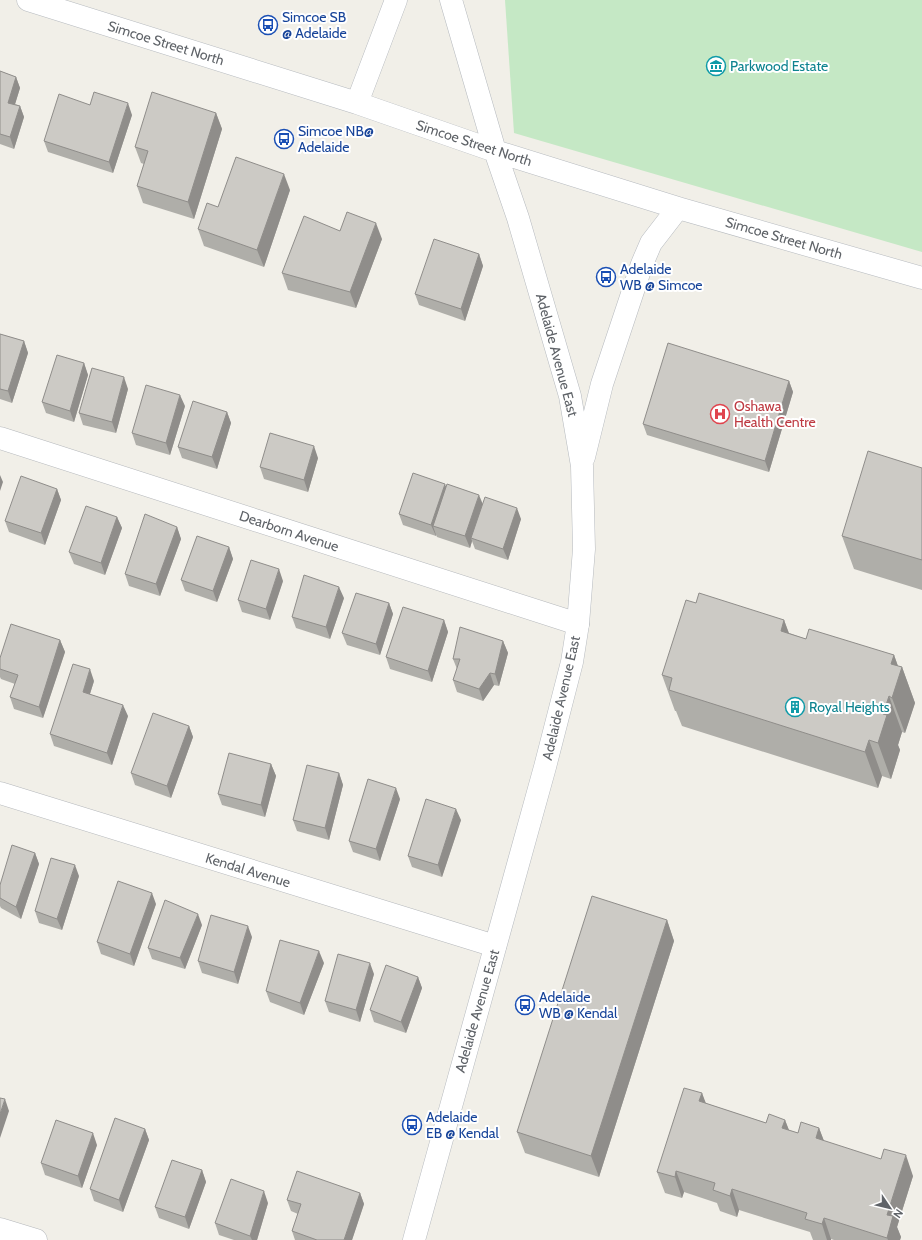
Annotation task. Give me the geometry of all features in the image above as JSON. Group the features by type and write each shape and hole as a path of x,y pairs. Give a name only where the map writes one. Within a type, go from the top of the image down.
{"main road":[{"name":"Simcoe Street North","path":"28,0 356,103 495,151 678,208 922,278"},
{"path":"356,103 396,0"},
{"name":"Adelaide Avenue East","path":"414,1240 570,669 578,624 584,549 582,466 570,396 518,218 495,151 451,0"},
{"path":"582,466 602,384 642,264 651,243 678,208"},
{"name":"Dearborn Avenue","path":"0,438 578,624"},
{"name":"Kendal Avenue","path":"0,793 495,946"},
{"path":"0,1229 27,1239"}],"green space":[{"name":"Parkwood Estate","path":"505,0 922,0 922,252 514,133"}],"building":[{"path":"0,71 16,77 8,103 20,106 10,137 0,134"},
{"path":"94,92 128,103 109,162 44,141 59,94 90,105"},
{"path":"152,92 216,113 188,202 137,186 148,151 135,147"},
{"path":"236,157 284,174 257,250 198,229 207,203 218,207"},
{"path":"347,212 376,223 350,292 282,273 304,216 340,231"},
{"path":"434,239 479,254 461,309 415,294"},
{"path":"0,334 24,341 8,391 0,389"},
{"name":"Oshawa Health Centre","path":"668,343 789,381 765,461 643,424"},
{"path":"57,355 84,363 70,411 42,402"},
{"path":"92,368 124,377 112,422 79,413"},
{"path":"146,385 180,395 166,443 132,433"},
{"path":"193,401 227,412 212,457 178,447"},
{"path":"270,433 314,446 304,480 260,467"},
{"path":"868,451 922,468 922,560 842,536"},
{"path":"413,473 445,484 431,525 399,514"},
{"path":"21,476 57,489 41,533 5,521"},
{"path":"447,484 479,495 465,536 433,526"},
{"path":"485,497 517,508 503,549 471,538"},
{"path":"86,506 117,517 101,563 69,552"},
{"path":"145,514 177,527 156,584 125,574"},
{"path":"197,536 229,547 213,591 181,580"},
{"path":"251,560 279,569 266,609 238,600"},
{"path":"304,575 339,587 326,627 292,617"},
{"path":"356,593 389,603 376,644 342,633"},
{"name":"Royal Heights","path":"699,593 784,620 781,631 806,639 809,629 894,655 891,664 902,667 892,698 889,696 883,714 887,715 878,743 869,740 865,752 669,690 672,678 662,675 686,600 696,603"},
{"path":"403,607 444,620 428,671 386,657"},
{"path":"11,624 60,640 39,707 10,697 18,675 0,669 0,658"},
{"path":"460,627 503,641 495,674 490,673 479,689 453,680 460,659 453,659"},
{"path":"73,664 90,669 83,692 123,705 107,753 50,734"},
{"path":"153,713 189,726 167,786 131,773"},
{"path":"229,753 271,764 261,805 218,794"},
{"path":"307,765 339,773 325,828 293,820"},
{"path":"368,779 396,788 376,849 349,841"},
{"path":"426,799 456,809 438,865 408,856"},
{"path":"12,845 35,853 16,907 0,898 0,885"},
{"path":"51,858 75,865 57,919 35,911"},
{"path":"118,881 152,893 130,954 97,942"},
{"path":"592,896 667,920 591,1156 517,1132"},
{"path":"165,900 198,914 180,958 148,948"},
{"path":"211,915 248,926 234,972 198,961"},
{"path":"280,940 319,951 300,1003 266,991"},
{"path":"338,954 370,963 356,1010 325,1001"},
{"path":"386,965 418,977 401,1022 370,1010"},
{"path":"684,1088 702,1093 699,1101 766,1123 769,1114 785,1120 782,1128 798,1133 801,1122 819,1128 816,1138 881,1159 884,1149 906,1155 887,1215 893,1216 887,1238 824,1218 822,1224 805,1219 807,1213 732,1189 730,1196 713,1190 715,1183 676,1171 675,1177 657,1172"},
{"path":"0,1098 5,1099 0,1114"},
{"path":"115,1118 145,1129 119,1200 90,1189"},
{"path":"56,1120 93,1133 78,1176 41,1163"},
{"path":"172,1160 202,1170 185,1217 155,1207"},
{"path":"297,1171 360,1193 344,1240 317,1240 292,1231 301,1204 287,1200"},
{"path":"231,1179 264,1191 250,1236 215,1223"}],"place":[{"name":"Simcoe SB @ Adelaide","path":"268,25"},
{"name":"Parkwood Estate","path":"716,66"},
{"name":"Simcoe NB@ Adelaide","path":"284,139"},
{"name":"Adelaide WB @ Simcoe","path":"606,277"},
{"name":"Oshawa Health Centre","path":"720,414"},
{"name":"Royal Heights","path":"795,707"},
{"name":"Adelaide WB @ Kendal","path":"525,1005"},
{"name":"Adelaide EB @ Kendal","path":"412,1125"}]}
